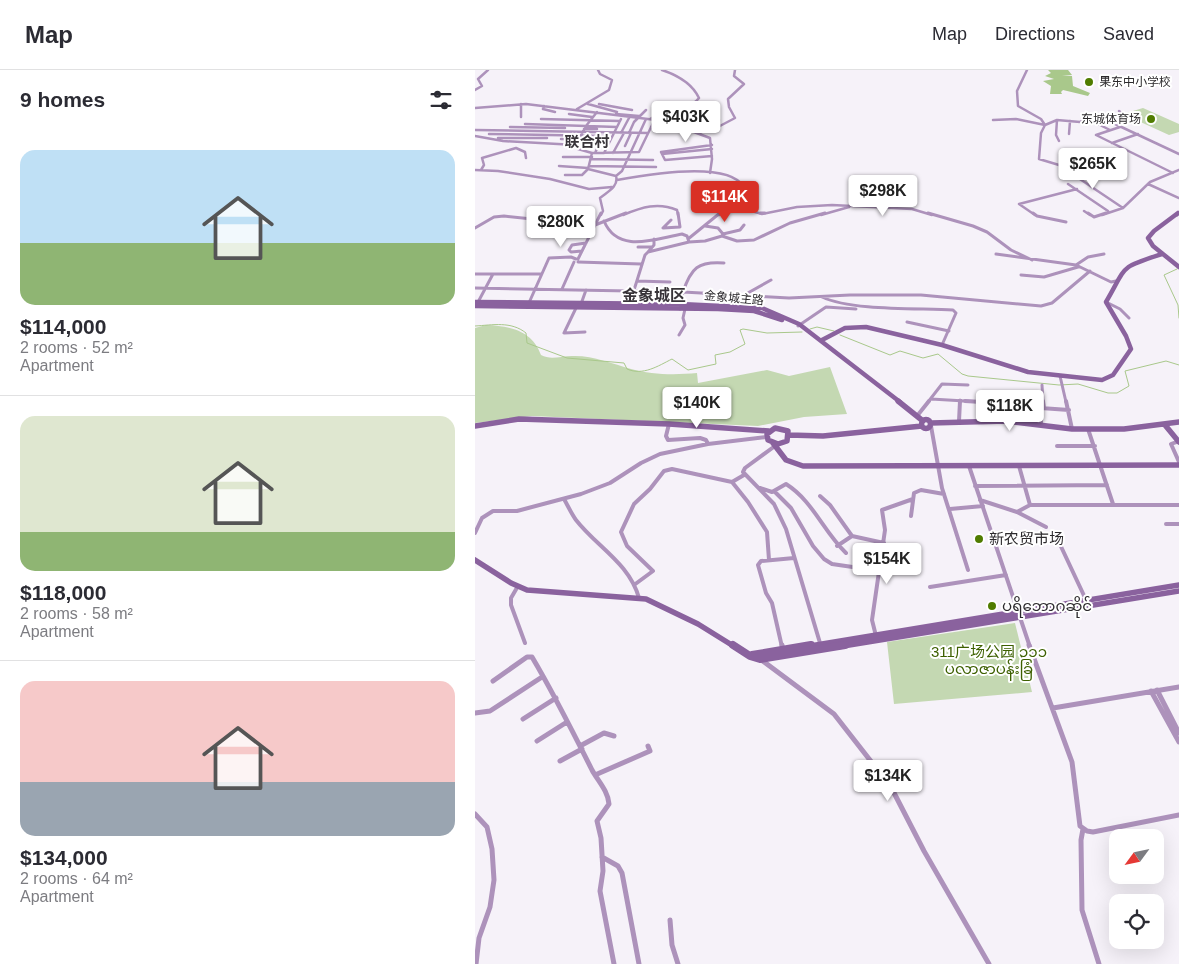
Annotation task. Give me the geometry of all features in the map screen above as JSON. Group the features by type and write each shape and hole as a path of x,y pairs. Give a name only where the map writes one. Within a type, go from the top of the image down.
{"main road":[{"path":"1179,214 1149,236 1149,242 1179,266"},
{"path":"1156,249 1179,266"},
{"path":"922,423 917,416 822,340 839,331 858,326 943,345 1015,370 1097,380 1106,379 1113,375 1116,368 1131,349 1106,302 1115,288 1116,281 1128,266 1162,254"},
{"name":"金象城主路","path":"476,304 728,308 754,311 798,325 822,340"},
{"path":"475,426 519,419 669,424 769,431 782,428 789,435"},
{"path":"789,435 823,436 922,423 959,421 1006,421 1072,429 1123,430 1179,422"},
{"path":"1165,425 1179,441"},
{"path":"769,431 767,437 786,460 803,466 1101,466 1179,463"},
{"path":"774,444 783,443 788,439 789,435"},
{"path":"475,560 527,590 645,599 698,624 750,656 760,659 877,637 1053,608 1154,592 1179,591"},
{"path":"1154,592 1179,585"},
{"path":"750,656 820,643 877,637"}],"street":[{"path":"475,90 482,86 478,79 488,70"},
{"path":"575,109 588,104 609,90 612,82 600,74 598,70"},
{"path":"616,176 625,166 638,134 648,119 685,108 699,98 689,84 678,79 673,73 662,70"},
{"path":"697,133 735,118 729,107 729,94 744,84 734,76 735,70"},
{"path":"1027,70 1017,91 1018,106 1041,119 1045,125"},
{"path":"521,104 521,117"},
{"path":"475,108 521,104 640,117 675,124 710,138 712,145 710,173"},
{"path":"588,104 623,117 640,117"},
{"path":"599,104 632,110"},
{"path":"665,113 665,109 671,105 680,104"},
{"path":"543,106 543,110 555,112"},
{"path":"616,114 622,109"},
{"path":"625,146 634,122 646,110"},
{"path":"1119,111 1123,114 1112,120 1120,126 1179,154"},
{"path":"576,145 589,120 597,112"},
{"path":"569,114 592,117"},
{"path":"557,116 560,117 559,120"},
{"path":"993,120 1016,119 1045,125 1057,120 1080,122 1093,116 1120,116"},
{"path":"603,153 623,117"},
{"path":"705,131 705,121 714,117"},
{"path":"613,153 629,118"},
{"path":"1088,118 1110,130"},
{"path":"541,119 620,121"},
{"path":"475,136 513,142 576,145 578,149 593,156 603,153 631,153 639,152 655,119"},
{"path":"544,142 559,120"},
{"path":"705,125 719,120"},
{"path":"1057,120 1056,135 1059,141"},
{"path":"1069,134 1070,122"},
{"path":"525,124 582,132 648,134"},
{"path":"1045,125 1041,133 1039,159 1059,165 1123,208"},
{"path":"1120,126 1096,135 1173,173"},
{"path":"510,127 565,128"},
{"path":"585,127 597,129"},
{"path":"475,130 617,127"},
{"path":"651,127 665,128"},
{"path":"486,138 493,130"},
{"path":"489,134 604,136"},
{"path":"1111,143 1138,134"},
{"path":"486,138 547,138"},
{"path":"561,139 601,140 588,168 582,175 565,174"},
{"path":"513,142 516,148 525,152 525,158"},
{"path":"712,145 662,151 665,160 712,156"},
{"path":"481,170 484,165 482,158 516,148"},
{"path":"663,154 712,149"},
{"path":"563,157 593,156 653,160"},
{"path":"559,166 588,168 656,166"},
{"path":"588,168 616,176"},
{"path":"475,170 551,179 589,189 614,187"},
{"path":"1084,211 1094,217 1108,211 1123,208 1148,184 1179,170"},
{"path":"617,180 642,176 710,173 733,176 743,184 745,187 731,205 689,241"},
{"path":"561,289 603,211 600,198 614,187 617,180 616,176"},
{"path":"1068,184 1108,211"},
{"path":"1148,184 1179,198"},
{"path":"1066,222 1037,216 1019,204 1077,189"},
{"path":"569,232 580,226 595,225 647,206 663,205 677,210 680,226 663,228 671,220"},
{"path":"731,205 762,214 814,206 912,209 951,219 987,232 1011,250 1032,260"},
{"path":"705,226 718,228 722,235 737,241 754,240 790,223 851,206"},
{"path":"475,228 498,216 532,220 547,224 565,221"},
{"path":"604,221 607,229 626,242 682,234 687,236 689,241"},
{"path":"629,306 645,254 689,241 705,241 740,230 744,225"},
{"path":"649,252 654,245 654,239"},
{"path":"582,251 569,250 572,245 586,243"},
{"path":"638,247 651,247"},
{"path":"996,254 1081,266 1111,282 1116,281"},
{"path":"1076,265 1088,257 1104,254"},
{"path":"528,305 550,257 571,257 576,260 641,264"},
{"path":"679,335 686,322 683,318 683,292 691,272 700,264 710,262 724,263"},
{"path":"1021,276 1044,277 1081,266"},
{"path":"475,288 746,294 789,298 921,295 1041,306 1052,303 1091,271"},
{"path":"475,274 541,274"},
{"path":"476,304 493,274"},
{"path":"746,294 771,280"},
{"path":"637,281 670,282"},
{"path":"585,332 564,333 586,290"},
{"path":"815,296 833,302 871,306 953,310 957,313 943,345"},
{"path":"1106,302 1120,309 1129,318"},
{"path":"798,325 826,307 856,309"},
{"path":"907,322 949,331"},
{"path":"1060,376 1072,429"},
{"path":"917,416 942,384 968,385"},
{"path":"1041,424 1042,385"},
{"path":"931,399 982,402"},
{"path":"959,421 960,400"},
{"path":"1012,406 1069,410"},
{"path":"669,424 666,436 668,440 700,438 706,440 708,444"},
{"path":"931,424 944,494 969,570"},
{"path":"1088,429 1113,504"},
{"path":"475,533 482,518 493,511 512,512 564,499 601,487 660,454 708,444 767,437"},
{"path":"1179,441 1171,444 1179,463"},
{"path":"744,475 745,468 774,444"},
{"path":"1057,446 1095,446"},
{"path":"969,466 1018,614 1072,762 1079,823 1083,829 1093,832 1179,815"},
{"path":"1019,466 1030,505"},
{"path":"635,584 653,571 627,546 621,532 631,506 652,487 659,475 665,470 672,469 732,482 753,508 767,532 769,560"},
{"path":"732,482 744,475"},
{"path":"744,475 758,487 780,514 820,643"},
{"path":"758,487 770,492 786,484 795,490 813,508 837,546 846,553"},
{"path":"975,486 1107,485"},
{"path":"911,516 914,493 921,490 944,494"},
{"path":"774,491 791,508 809,543 826,561 832,564 880,571"},
{"path":"820,496 830,505 852,536 884,543"},
{"path":"564,499 576,519 635,584 639,598"},
{"path":"877,637 873,613 884,543 883,509 913,500"},
{"path":"980,500 1017,512 1046,527"},
{"path":"1017,512 1030,505 1179,505"},
{"path":"950,508 983,506"},
{"path":"1166,524 1179,524"},
{"path":"837,546 852,536"},
{"path":"1057,538 1088,603"},
{"path":"783,650 772,602 766,592 759,570 759,562 794,558"},
{"path":"930,587 1006,575"},
{"path":"518,586 511,598 511,605 525,643"},
{"path":"493,681 530,656 556,698 609,799 609,804 597,821 603,870 600,891 614,964"},
{"path":"760,659 834,714 891,787 924,850 989,964"},
{"path":"475,713 490,711 542,677"},
{"path":"1053,708 1179,687"},
{"path":"1157,690 1179,733"},
{"path":"1151,691 1179,742"},
{"path":"523,719 556,698"},
{"path":"537,741 567,722"},
{"path":"560,761 604,733 614,736"},
{"path":"595,775 630,758 648,752 650,748 648,746"},
{"path":"475,814 487,827 492,848 494,880 489,908 479,938 476,964"},
{"path":"1083,829 1081,840 1082,910 1099,964"},
{"path":"602,857 619,866 622,873 639,964"},
{"path":"670,920 672,945 678,964"}],"green space":[{"name":"东城体育场","path":"1143,108 1179,124 1179,132 1169,135 1123,114"},
{"path":"486,325 511,328 519,331 532,340 541,355 545,357 582,356 639,371 672,374 697,373 698,383 767,370 789,376 830,367 847,414 804,417 758,426 532,416 475,423 475,328"},
{"name":"311广场公园 ၃၁၁ ပလာဇာပန်းခြံ","path":"1015,623 1032,692 894,704 887,642"}],"shaded area":[{"path":"1048,70 1068,70 1072,75 1062,75 1072,76 1073,86 1090,93 1088,96 1063,90 1062,94 1050,94 1051,86 1043,81 1054,79 1045,76 1051,73"}],"waterway":[{"path":"1177,269 1164,275 1178,305 1179,318"},
{"path":"475,326 508,325 526,333 527,343 567,358 624,363 627,369 633,371 645,371 672,359 688,370 716,364 715,355 730,352 745,344 740,330 743,329 767,333 802,332"},
{"path":"810,329 817,327 834,331"},
{"path":"840,335 890,355 900,351 923,358 938,354 962,374 968,376 1059,385 1078,384 1108,393 1117,393 1129,386 1125,371 1166,361 1179,365"}],"place":[{"name":"果东中小学校","path":"1089,82"},
{"name":"东城体育场","path":"1151,119"},
{"name":"新农贸市场","path":"979,539"},
{"name":"ပရိဘောဂဆိုင်","path":"992,606"}],"district":[{"name":"联合村","path":"587,142"},
{"name":"金象城区","path":"654,295"}]}
